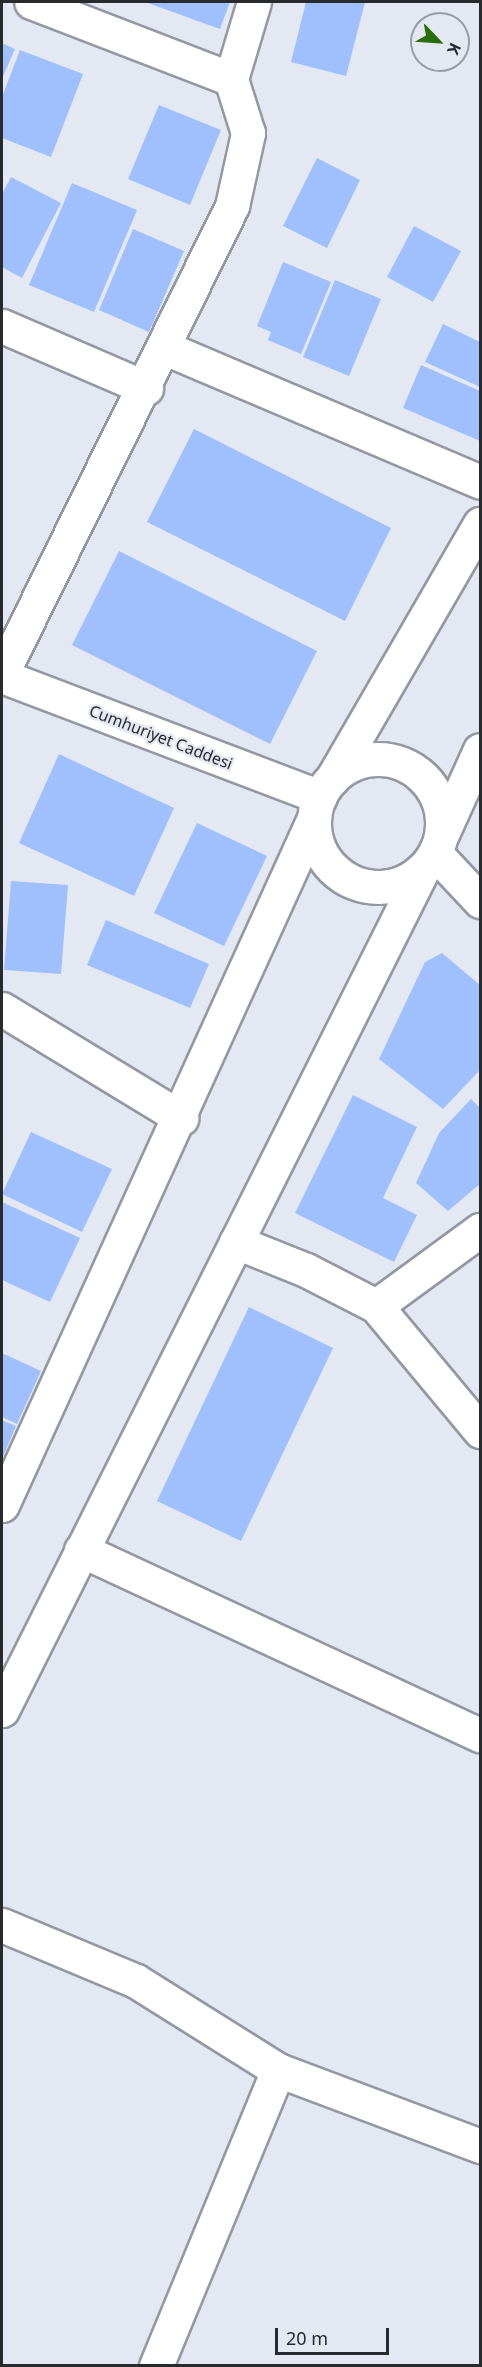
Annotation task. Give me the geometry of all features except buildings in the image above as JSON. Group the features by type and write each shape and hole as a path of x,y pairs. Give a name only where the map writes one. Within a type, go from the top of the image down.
{"street":[{"path":"31,2 231,79"},
{"path":"2,675 146,388 232,206 248,133 231,79 254,2"},
{"path":"2,326 146,388"},
{"path":"165,348 480,482"},
{"path":"2,1505 181,1118 322,798 480,524"},
{"name":"Cumhuriyet Caddesi","path":"2,675 322,798"},
{"path":"2,1710 433,853 480,750"},
{"path":"363,761 399,762 415,770 438,798 433,853 393,885 360,885 340,875 325,860 322,798 363,761"},
{"path":"433,853 480,901"},
{"path":"2,1009 181,1118"},
{"path":"376,1305 480,1230"},
{"path":"236,1242 306,1270 376,1305 480,1431"},
{"path":"81,1550 480,1735"},
{"path":"2,1925 136,1981 278,2070 480,2146"},
{"path":"156,2366 278,2070"}]}
